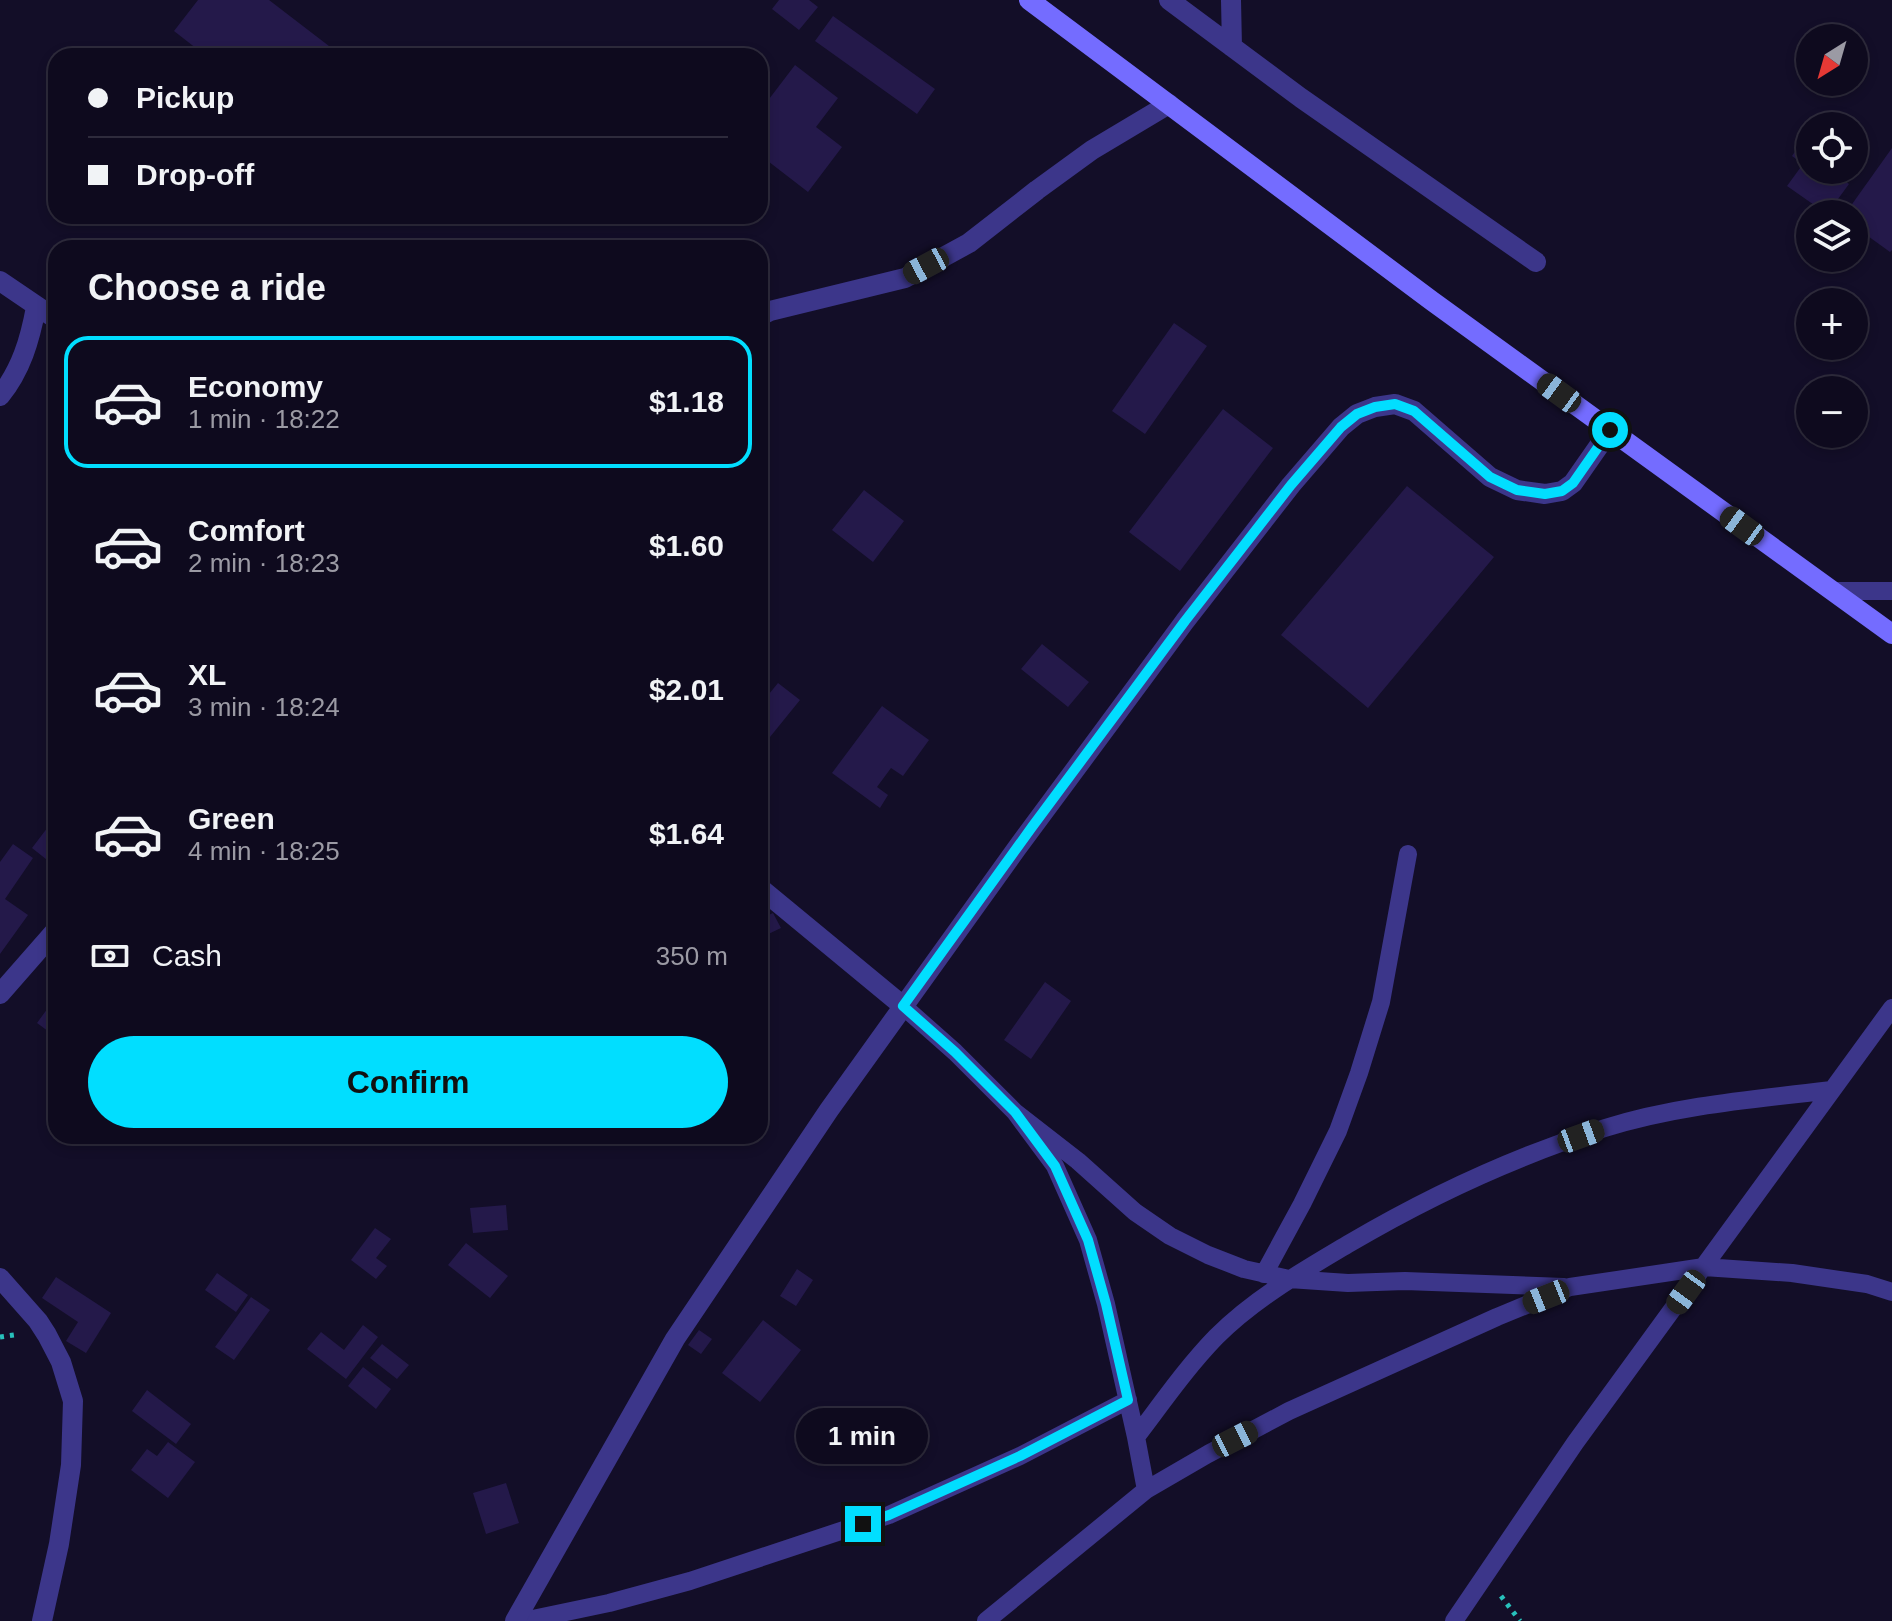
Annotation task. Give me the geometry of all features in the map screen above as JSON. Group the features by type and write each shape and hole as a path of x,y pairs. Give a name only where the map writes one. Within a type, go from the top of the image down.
{"street":[{"path":"1029,0 1432,301 1892,634"},
{"path":"1169,0 1314,107 1536,262"},
{"path":"1231,0 1232,47"},
{"path":"768,312 905,278 969,243 1092,150 1169,104"},
{"path":"0,281 48,314"},
{"path":"0,396 23,360 36,307"},
{"path":"515,1621 675,1339 829,1110 1185,621 1291,485 1341,427 1366,410 1395,404 1414,411 1490,477 1517,490 1545,494 1562,491 1573,483 1610,430"},
{"path":"768,895 903,1006"},
{"path":"0,994 48,939"},
{"path":"0,1278 47,1335 61,1362 73,1401 71,1465 59,1544 42,1621"}],"lane":[{"path":"1832,591 1892,591"},
{"path":"1264,1274 1338,1131 1359,1073 1381,1002 1408,854"},
{"path":"903,1006 1015,1112 1078,1161 1135,1212 1170,1236 1244,1269 1289,1279 1348,1283 1405,1281 1570,1287 1704,1267 1792,1273 1867,1284 1892,1292"},
{"path":"1454,1621 1575,1443 1892,1008"},
{"path":"1136,1437 1217,1337 1253,1305 1289,1279 1378,1227 1458,1186 1530,1154 1606,1127 1675,1111 1832,1090"},
{"path":"1015,1112 1055,1166 1088,1240 1106,1304 1146,1490"},
{"path":"986,1621 1146,1490 1208,1454 1289,1411 1570,1287"},
{"path":"523,1621 609,1603 690,1581 889,1515 1020,1456 1128,1400"}],"building":[{"path":"198,0 269,0 332,48 196,48 174,31"},
{"path":"779,0 809,0 818,7 799,30 772,9"},
{"path":"833,16 935,89 917,114 815,41"},
{"path":"795,65 838,98 816,127 842,147 808,192 768,161 768,100"},
{"path":"1892,148 1890,252 1868,236 1868,200 1855,200"},
{"path":"1796,174 1796,184 1849,184 1837,200 1807,200 1787,186"},
{"path":"1174,323 1207,346 1145,434 1112,411"},
{"path":"1223,409 1273,448 1180,571 1129,532"},
{"path":"1407,486 1494,557 1368,708 1281,635"},
{"path":"864,490 904,521 873,562 832,530"},
{"path":"1042,644 1089,682 1068,707 1021,669"},
{"path":"778,683 800,700 770,737 768,735 768,695"},
{"path":"882,706 929,740 903,776 891,768 877,787 888,795 880,808 832,773"},
{"path":"48,827 48,861 32,848"},
{"path":"13,844 33,858 5,899 28,915 0,954 0,862"},
{"path":"773,913 781,928 768,934 768,915"},
{"path":"1045,982 1071,1001 1031,1059 1004,1040"},
{"path":"48,1008 48,1031 37,1023"},
{"path":"506,1205 508,1230 473,1233 470,1208"},
{"path":"375,1228 391,1239 376,1258 387,1266 376,1279 351,1260"},
{"path":"466,1243 508,1276 490,1298 448,1265"},
{"path":"797,1269 813,1280 796,1306 780,1296"},
{"path":"217,1273 248,1295 236,1312 205,1290"},
{"path":"56,1277 111,1313 86,1353 66,1341 78,1322 42,1298"},
{"path":"251,1297 270,1310 234,1360 215,1347"},
{"path":"763,1320 801,1350 760,1402 722,1373"},
{"path":"363,1325 378,1337 346,1379 307,1349 321,1332 344,1350"},
{"path":"699,1330 712,1339 701,1354 688,1345"},
{"path":"382,1344 409,1365 397,1379 370,1358"},
{"path":"363,1367 391,1389 376,1409 348,1386"},
{"path":"147,1390 191,1424 176,1444 132,1411"},
{"path":"168,1442 195,1462 168,1498 131,1470 147,1449 157,1456"},
{"path":"506,1483 519,1523 486,1534 473,1493"}],"route":[{"path":"863,1524 1020,1456 1128,1400 1088,1240 1055,1166 1015,1112 903,1006 1185,621 1291,485 1341,427 1357,414 1395,404 1414,411 1490,477 1517,490 1545,494 1562,491 1573,483 1610,430"}]}
